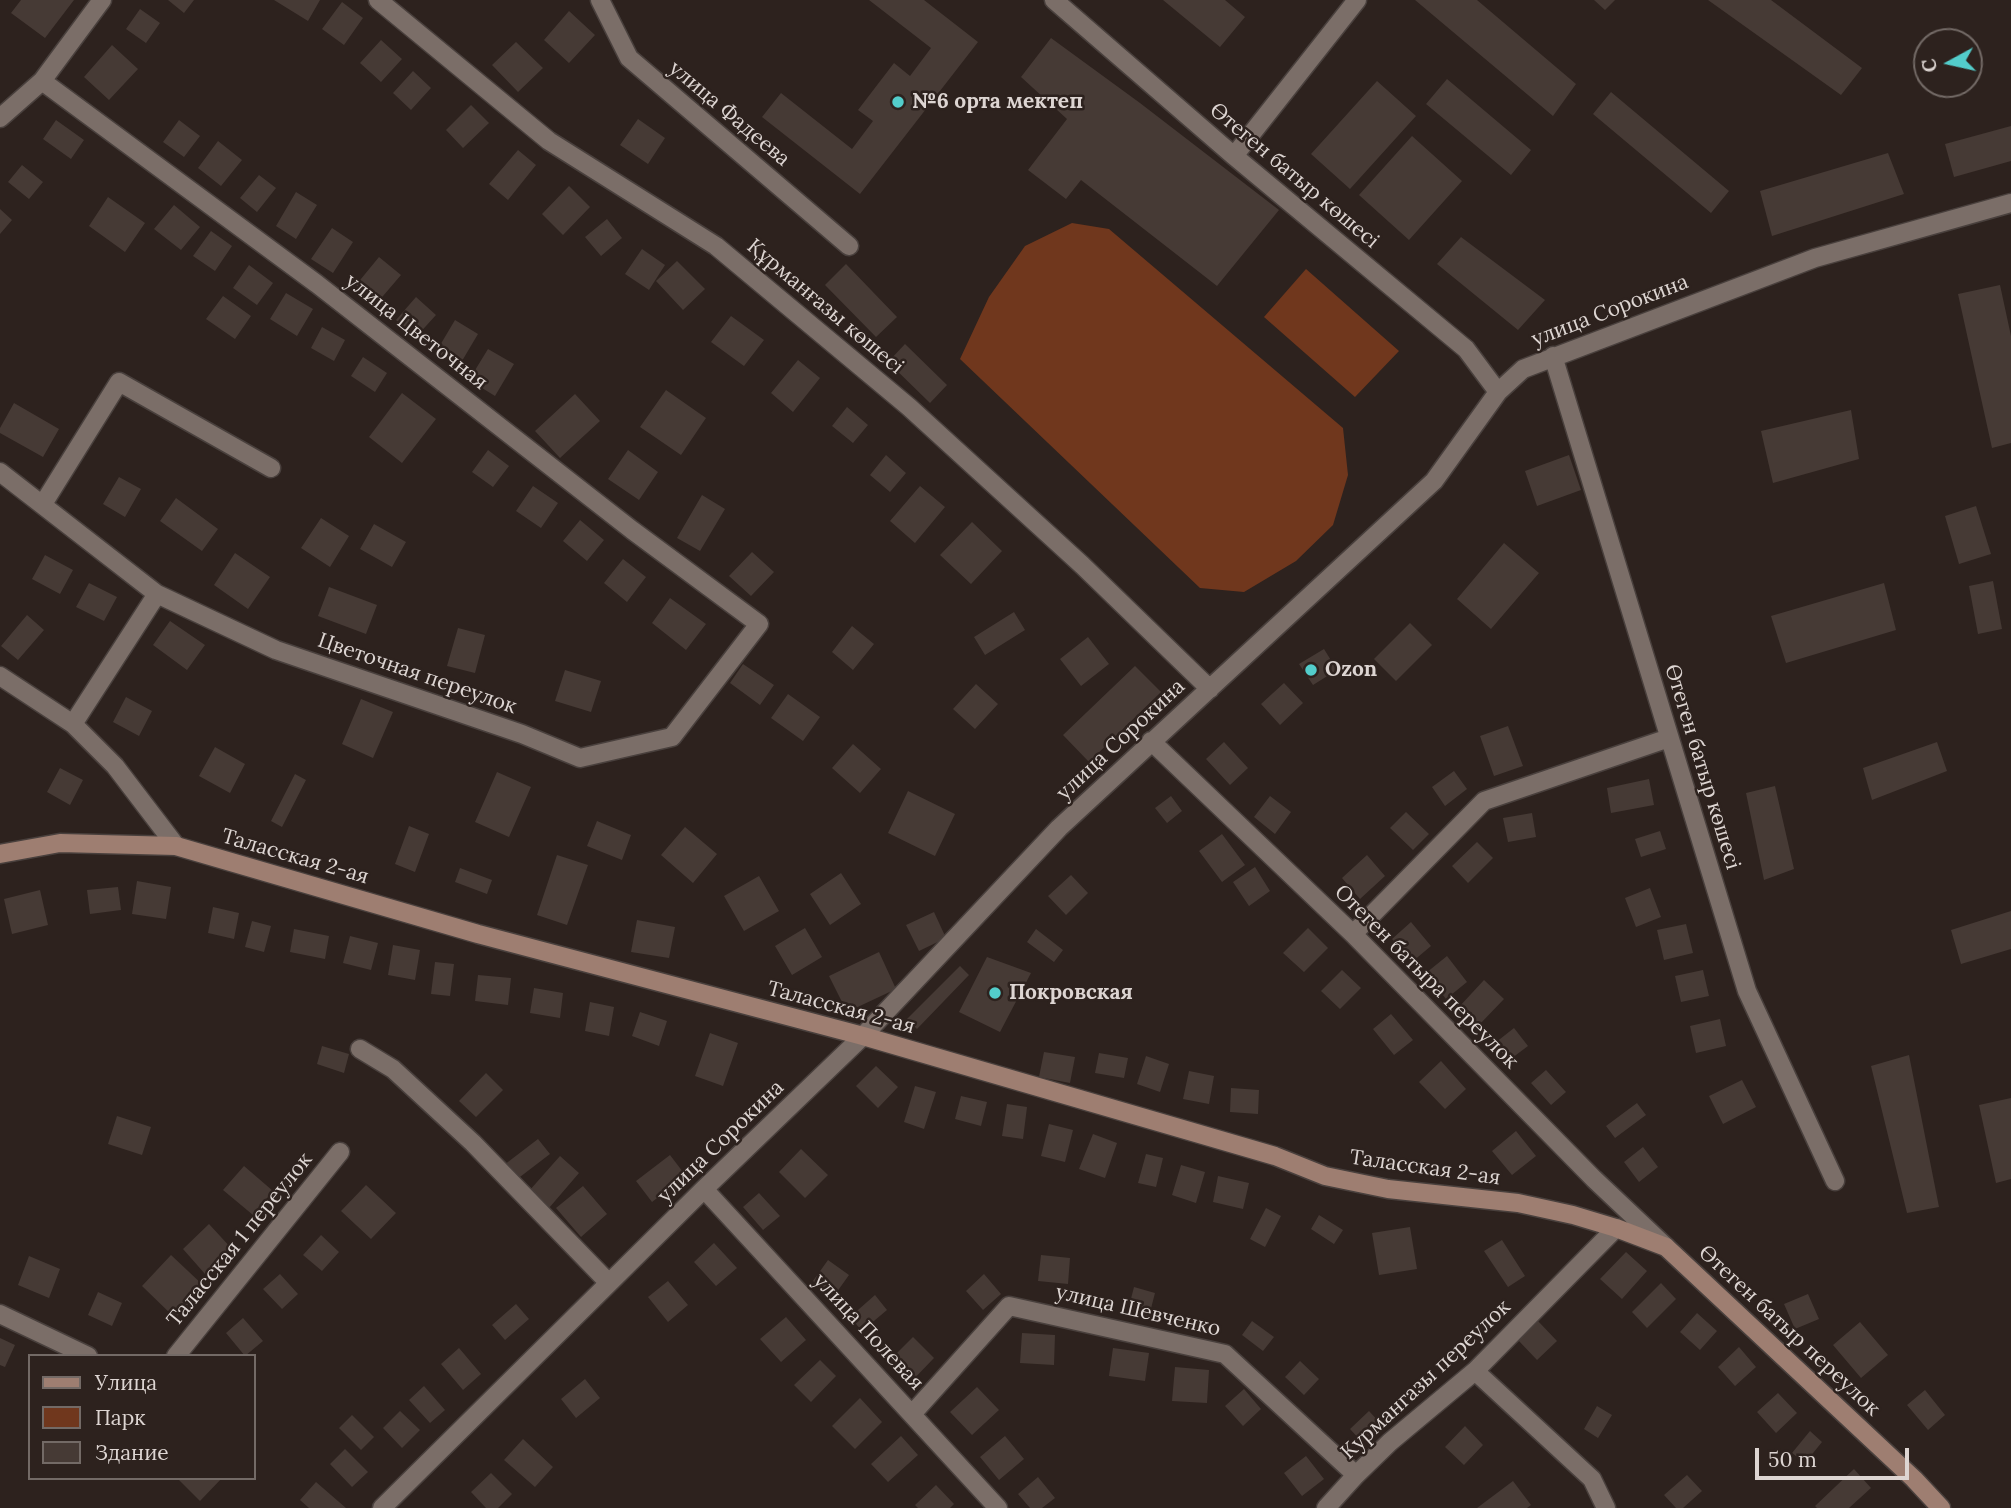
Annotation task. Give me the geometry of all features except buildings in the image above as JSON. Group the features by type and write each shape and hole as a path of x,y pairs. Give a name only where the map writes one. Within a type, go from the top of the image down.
{"street":[{"path":"0,118 42,81 102,0"},
{"name":"Құрманғазы көшесі","path":"378,0 549,141 716,246 909,407 1082,565 1210,690"},
{"name":"улица Фадеева","path":"600,0 629,58 849,246"},
{"name":"Өтеген батыр көшесі","path":"1054,0 1234,156 1466,349 1498,392"},
{"path":"1234,156 1357,0"},
{"name":"улица Цветочная","path":"42,81 317,284 632,530 759,624"},
{"name":"улица Сорокина","path":"382,1508 704,1189 863,1036 1059,828 1434,481 1498,392 1523,369 1815,258 2011,203"},
{"name":"Өтеген батыр көшесі","path":"1553,356 1747,992 1835,1181"},
{"path":"43,504 119,382 271,468"},
{"name":"Цветочная переулок","path":"0,472 158,594 276,650 522,734 580,758 672,737 759,624"},
{"path":"72,724 158,594"},
{"path":"0,676 72,724 116,766 176,846"},
{"path":"1353,934 1484,802 1669,738"},
{"name":"Отеген батыра переулок","path":"1151,741 1353,934 1584,1169 1666,1247"},
{"name":"Таласская 2-ая","path":"0,855 60,843 176,846 478,934 863,1036 1261,1152 1325,1176 1388,1189 1518,1203 1616,1228 1666,1247"},
{"path":"360,1049 393,1069 473,1143 609,1283"},
{"name":"Таласская 1 переулок","path":"178,1354 340,1152"},
{"name":"улица Полевая","path":"704,1189 998,1508"},
{"name":"Курмангазы переулок","path":"1326,1508 1390,1442 1475,1371 1616,1228"},
{"name":"Өтеген батыр переулок","path":"1666,1247 1914,1479 1941,1508"},
{"name":"улица Шевченко","path":"913,1413 1009,1306 1225,1354 1356,1475"},
{"path":"0,1314 84,1354"},
{"path":"1475,1371 1592,1479 1606,1508"}],"green space":[{"path":"1072,223 1109,229 1343,428 1348,475 1333,525 1296,561 1244,592 1200,588 960,359 989,297 1025,246"},
{"path":"1306,269 1399,351 1355,397 1264,317"}],"place":[{"name":"№6 орта мектеп","path":"898,102"},
{"name":"Ozon","path":"1311,670"},
{"name":"Покровская","path":"995,993"}]}
